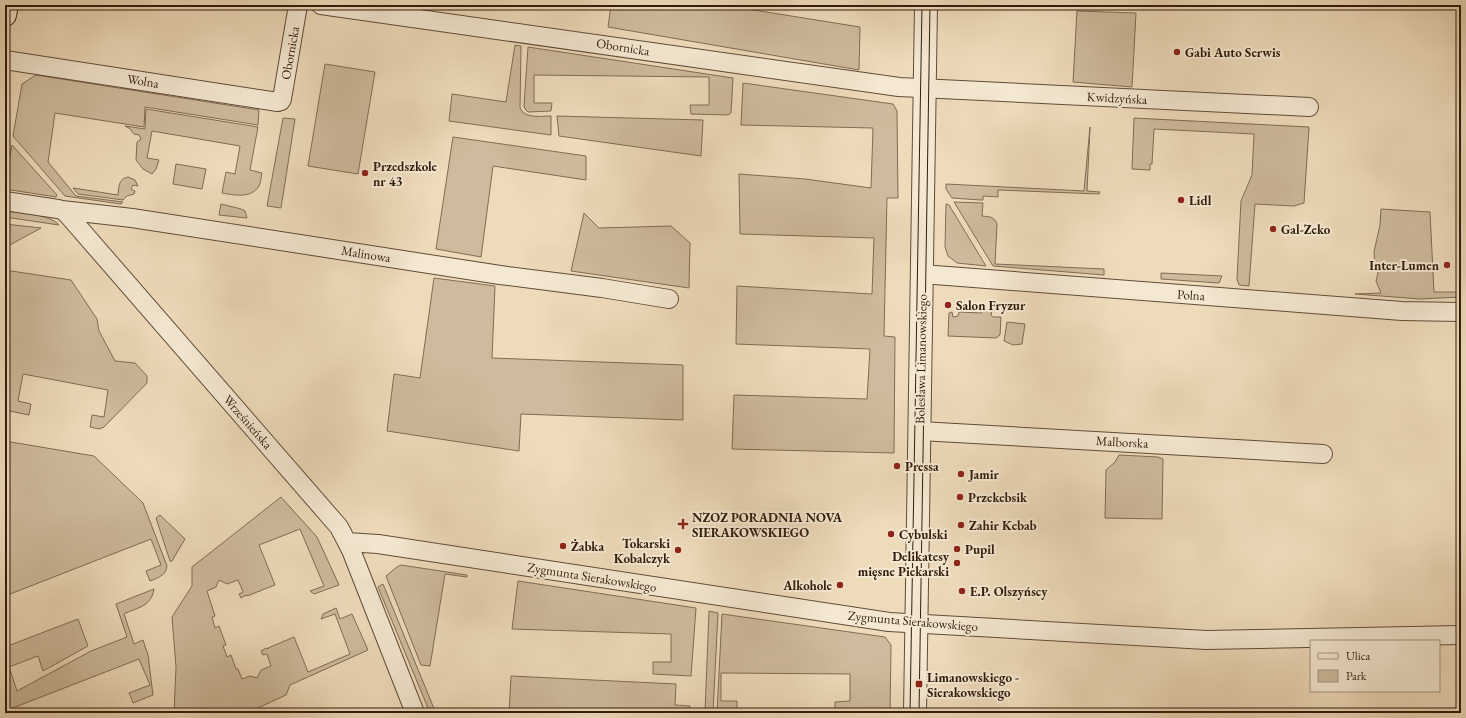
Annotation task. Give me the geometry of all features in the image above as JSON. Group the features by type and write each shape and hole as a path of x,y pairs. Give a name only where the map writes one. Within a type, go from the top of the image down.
{"street":[{"path":"5,15 7,5"},
{"name":"Obornicka","path":"280,101 298,5"},
{"name":"Obornicka","path":"321,5 738,65 895,86 924,88"},
{"name":"Bolesława Limanowskiego","path":"915,713 926,5"},
{"name":"Wolna","path":"5,60 280,101"},
{"name":"Kwidzyńska","path":"924,88 1309,107"},
{"path":"5,201 62,210"},
{"name":"Malinowa","path":"62,210 132,218 500,275 602,288 669,299"},
{"name":"Wrześnieńska","path":"62,210 339,527 347,542 415,713"},
{"name":"Polna","path":"922,274 1402,311 1461,312"},
{"name":"Malborska","path":"920,431 1324,454"},
{"name":"Zygmunta Sierakowskiego","path":"347,542 378,544 889,622 1206,640 1461,635"}],"green space":[{"path":"611,5 741,5 741,8 860,27 859,70 608,27"},
{"path":"1077,11 1136,13 1132,87 1073,82"},
{"path":"515,45 521,46 520,108 522,112 529,115 551,116 551,135 449,121 452,94 506,102"},
{"path":"528,47 733,78 731,113 728,115 691,114 690,105 709,105 709,77 534,75 534,103 552,103 551,111 528,112 524,106"},
{"path":"325,64 375,72 358,174 308,166"},
{"path":"36,75 259,110 258,125 145,107 144,127 55,113 48,162 76,196 123,202 121,204 65,196 13,136 22,84"},
{"path":"743,83 893,104 897,111 898,198 887,198 884,336 895,337 894,453 732,449 734,395 867,399 870,349 736,344 737,286 872,294 874,238 740,234 739,174 805,179 871,188 873,128 741,125"},
{"path":"146,109 258,127 250,170 262,173 259,186 252,193 242,195 222,193 226,172 235,174 240,146 152,131 147,158 159,160 156,169 152,174 143,169 136,160 137,142 141,139 139,135 134,134 125,126 145,129"},
{"path":"557,116 703,120 701,156 559,136"},
{"path":"283,118 295,119 281,208 267,206"},
{"path":"1134,118 1309,127 1304,203 1294,206 1255,204 1249,286 1239,285 1237,279 1241,201 1252,175 1254,134 1154,129 1152,164 1150,164 1150,170 1132,169"},
{"path":"1090,127 1087,191 1100,192 1099,194 998,190 998,197 983,196 983,200 980,200 952,198 946,189 946,184 1084,191"},
{"path":"453,137 586,156 586,180 493,166 481,257 436,249"},
{"path":"12,145 57,195 56,197 5,189 5,181"},
{"path":"176,164 206,169 202,189 173,184"},
{"path":"128,177 135,180 138,186 133,185 131,189 135,191 134,194 127,196 123,200 78,194 73,188 118,195 121,181"},
{"path":"954,202 983,203 982,216 991,217 996,221 995,264 1104,269 1104,275 993,266"},
{"path":"221,204 245,211 247,218 219,215"},
{"path":"946,204 949,205 986,266 957,263 948,256 945,247"},
{"path":"1381,209 1430,212 1434,292 1461,292 1461,297 1420,299 1355,294 1381,293 1376,281 1378,273 1375,264 1374,252 1380,225"},
{"path":"5,211 42,216 55,221 59,225 5,217"},
{"path":"584,213 599,228 671,226 690,243 689,288 571,271"},
{"path":"5,224 41,228 6,247 5,254"},
{"path":"5,270 71,280 97,319 99,331 115,361 135,363 147,376 147,383 104,427 99,429 90,427 92,415 104,417 108,390 23,374 18,401 31,404 29,415 5,410"},
{"path":"1161,273 1222,276 1219,283 1161,279"},
{"path":"434,278 495,286 492,358 683,365 683,420 521,414 519,451 387,431 394,374 420,378"},
{"path":"985,309 992,309 991,315 993,317 1001,317 1000,335 996,338 948,336 949,313 952,312 953,317 958,316 959,312 981,313"},
{"path":"1007,322 1025,324 1022,344 1013,345 1004,341"},
{"path":"5,441 94,456 143,503 167,566 165,572 161,576 150,581 146,571 161,565 151,539 5,596"},
{"path":"1119,455 1158,457 1163,459 1162,519 1105,518 1106,470 1115,462"},
{"path":"281,497 317,537 339,585 314,594 310,591 324,586 300,529 259,545 275,585 241,598 239,594 243,592 238,580 227,584 219,580 216,587 207,591 215,616 212,617 215,628 219,626 226,645 223,646 227,657 231,655 236,669 238,669 242,679 250,676 257,678 261,670 271,666 267,654 263,655 261,651 294,637 308,672 350,654 335,614 321,619 323,614 336,608 340,619 352,614 368,650 290,685 286,695 247,713 174,713 176,667 172,617 192,586 192,567"},
{"path":"160,515 185,539 172,561 170,561 156,518"},
{"path":"401,565 467,575 467,577 445,574 430,666 421,665 386,576"},
{"path":"518,581 696,608 691,676 653,674 653,662 671,662 671,634 512,629"},
{"path":"383,584 435,711 430,713 378,587"},
{"path":"154,589 150,600 147,603 124,614 134,644 143,640 148,655 153,695 133,703 129,693 150,685 139,659 5,711 5,647 78,619 88,646 43,671 38,656 9,667 17,691 91,651 127,637 116,604"},
{"path":"709,611 718,613 713,712 705,712"},
{"path":"722,614 885,637 891,645 890,713 835,713 835,702 850,701 850,674 721,673 721,701 737,701 737,713 717,713"},
{"path":"511,676 676,684 675,705 690,706 690,713 509,713"}],"tram line":[{"path":"910,713 922,5"},
{"path":"919,713 930,5"}],"place":[{"name":"Gabi Auto Serwis","path":"1177,52"},
{"name":"Przedszkole nr 43","path":"365,173"},
{"name":"Lidl","path":"1181,200"},
{"name":"Gal-Zeko","path":"1273,229"},
{"name":"Inter-Lumen","path":"1447,265"},
{"name":"Salon Fryzur","path":"948,305"},
{"name":"Pressa","path":"897,466"},
{"name":"Jamir","path":"961,474"},
{"name":"Przekebsik","path":"960,497"},
{"name":"NZOZ PORADNIA NOVA SIERAKOWSKIEGO","path":"683,524"},
{"name":"Zahir Kebab","path":"961,525"},
{"name":"Cybulski","path":"891,534"},
{"name":"Żabka","path":"563,546"},
{"name":"Pupil","path":"957,549"},
{"name":"Tokarski Kobalczyk","path":"678,550"},
{"name":"Delikatesy mięsne Piekarski","path":"957,563"},
{"name":"Alkohole","path":"840,585"},
{"name":"E.P. Olszyńscy","path":"962,591"},
{"name":"Limanowskiego - Sierakowskiego","path":"919,684"}]}
